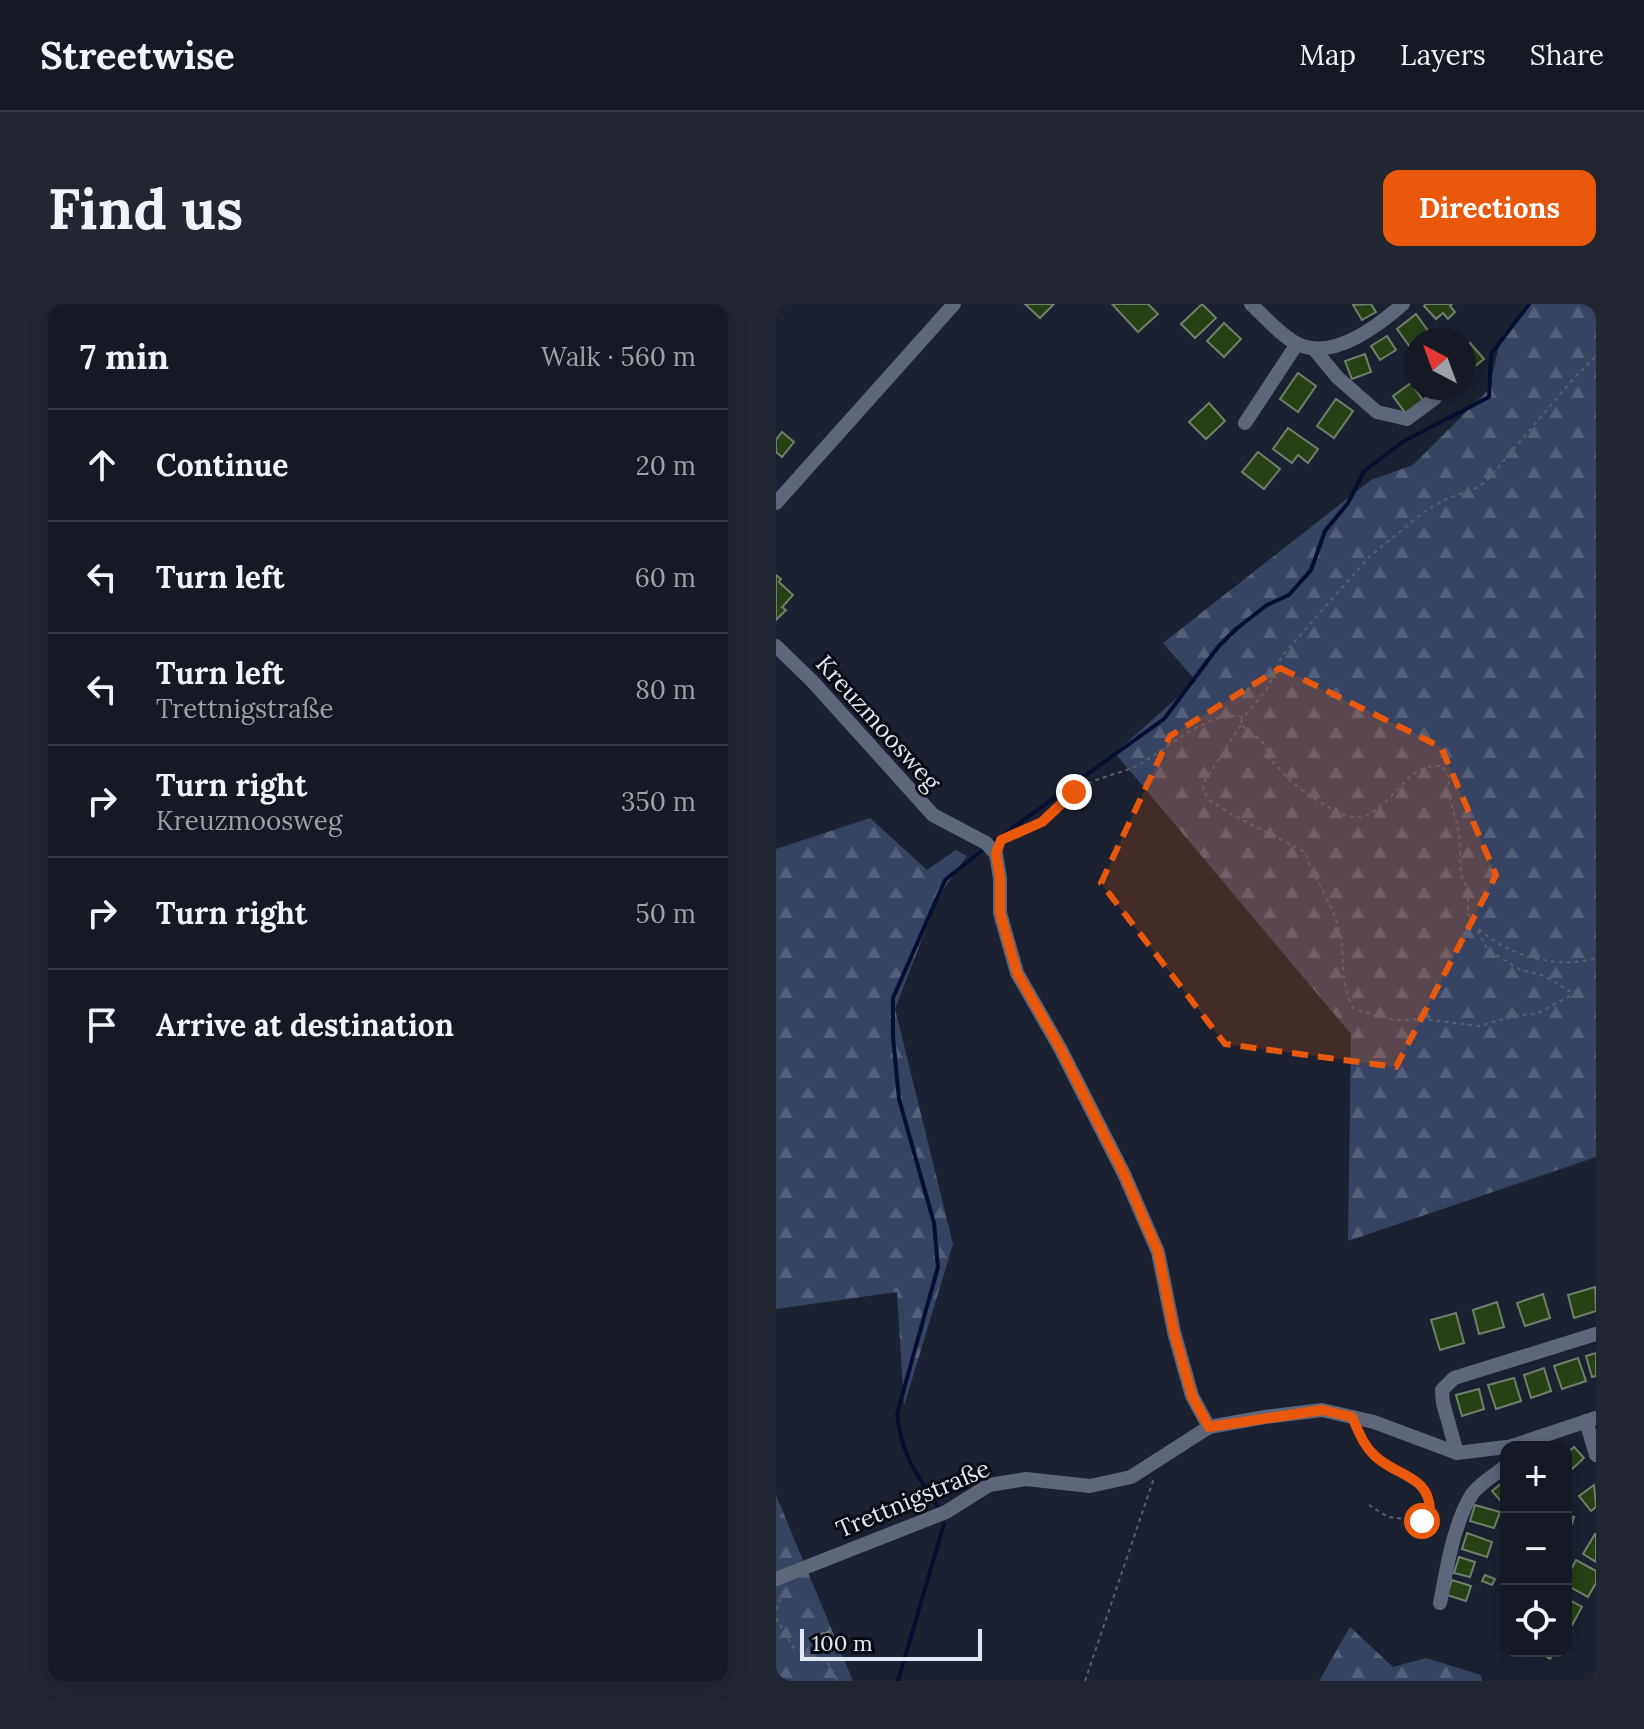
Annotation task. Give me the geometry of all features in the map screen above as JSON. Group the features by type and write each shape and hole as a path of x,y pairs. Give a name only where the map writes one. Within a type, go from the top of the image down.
{"street":[{"path":"776,503 954,304"},
{"path":"1251,304 1297,344 1314,349 1352,341 1382,323 1403,304"},
{"path":"1245,423 1297,344"},
{"path":"1314,349 1337,377 1377,412 1407,419 1433,400"},
{"name":"Kreuzmoosweg","path":"776,646 813,682 933,815 986,843 996,854"},
{"path":"996,854 1000,913 1017,973 1110,1146 1158,1252 1174,1332 1192,1396 1209,1427"},
{"path":"1457,1453 1442,1390 1454,1378 1596,1334"},
{"name":"Trettnigstraße","path":"776,1579 946,1512 989,1485 1026,1479 1090,1486 1131,1477 1209,1427 1322,1410 1374,1422 1457,1453 1500,1448"},
{"path":"1591,1420 1596,1455"},
{"name":"Trettnigstraße","path":"1528,1441 1591,1420"},
{"path":"1440,1603 1449,1560 1467,1505 1474,1492 1500,1471"}],"path":[{"path":"1241,725 1261,739 1269,750 1268,758 1279,766 1289,780 1345,815 1358,817 1373,811 1390,799 1410,776 1425,767 1442,766 1450,779 1447,788 1459,832 1461,875 1468,890 1468,914 1488,950 1519,969 1545,976 1571,992 1570,996 1536,1014 1518,1015 1479,1026 1423,1019 1394,1020 1354,1009 1347,998 1340,935 1333,907 1312,874 1305,852 1208,799 1202,785 1243,718 1267,689 1282,656 1353,573 1424,512 1444,500 1479,487 1596,356"},
{"path":"996,854 1001,840 1042,822 1066,797 1082,786 1139,765 1188,732 1226,716 1243,718"},
{"path":"1475,926 1493,941 1548,962 1596,958"},
{"path":"1352,1417 1363,1443 1378,1459 1422,1486 1430,1499 1430,1513 1422,1521 1388,1517 1369,1505"},
{"path":"1085,1681 1161,1458"},
{"path":"776,1618 793,1647 826,1660 838,1681"}],"highlighted area":[{"path":"1280,668 1441,747 1496,875 1396,1067 1225,1044 1101,883 1170,736"}],"green space":[{"path":"1526,304 1596,304 1596,1157 1348,1241 1351,1034 1115,753 1196,681 1163,643 1371,480 1413,465 1488,390 1500,343"},
{"path":"870,818 927,870 956,850 967,856 938,897 895,1009 953,1244 904,1406 897,1292 776,1309 776,849"},
{"path":"776,1495 853,1681 776,1681"},
{"path":"1350,1627 1393,1667 1426,1658 1481,1675 1482,1681 1319,1681"}],"building":[{"path":"1025,304 1054,304 1040,318"},
{"path":"1112,304 1148,304 1158,314 1138,332"},
{"path":"1202,304 1216,318 1195,338 1181,324"},
{"path":"1371,304 1376,312 1362,320 1353,305"},
{"path":"1452,304 1450,306 1455,312 1448,319 1443,313 1436,319 1424,306"},
{"path":"1416,314 1426,328 1404,328 1404,339 1397,329"},
{"path":"1224,323 1241,339 1224,357 1207,341"},
{"path":"1387,336 1396,350 1380,360 1371,346"},
{"path":"1476,350 1484,359 1476,366"},
{"path":"1365,354 1371,372 1352,379 1345,361"},
{"path":"1298,373 1316,386 1298,412 1280,399"},
{"path":"1404,388 1404,400 1424,402 1406,414 1393,396"},
{"path":"1336,399 1353,411 1334,438 1317,426"},
{"path":"1209,403 1225,421 1206,439 1189,422"},
{"path":"1288,428 1318,449 1308,463 1298,455 1292,463 1273,449"},
{"path":"782,432 794,442 782,457 776,452 776,440"},
{"path":"1258,452 1280,469 1264,489 1242,472"},
{"path":"776,575 793,595 782,607 786,610 776,620"},
{"path":"1595,1287 1596,1311 1574,1318 1568,1295"},
{"path":"1543,1294 1550,1318 1525,1326 1517,1303"},
{"path":"1497,1302 1504,1327 1479,1334 1473,1310"},
{"path":"1456,1313 1464,1343 1440,1350 1431,1320"},
{"path":"1596,1353 1596,1376 1592,1377 1586,1356"},
{"path":"1578,1358 1586,1381 1562,1389 1554,1366"},
{"path":"1544,1368 1551,1391 1531,1398 1524,1375"},
{"path":"1514,1378 1521,1401 1496,1409 1488,1385"},
{"path":"1479,1389 1484,1409 1462,1416 1456,1395"},
{"path":"1574,1447 1584,1458 1572,1469"},
{"path":"1500,1484 1500,1500 1492,1491"},
{"path":"1594,1485 1596,1507 1591,1511 1579,1496"},
{"path":"1475,1505 1500,1512 1494,1528 1470,1521"},
{"path":"1467,1533 1492,1542 1487,1557 1462,1549"},
{"path":"1596,1534 1596,1562 1583,1554"},
{"path":"1459,1557 1475,1562 1470,1577 1454,1573"},
{"path":"1576,1560 1596,1571 1596,1583 1588,1597 1572,1588 1572,1568"},
{"path":"1485,1575 1495,1579 1492,1585 1482,1581"},
{"path":"1452,1580 1471,1586 1466,1601 1447,1595"},
{"path":"1572,1601 1582,1607 1572,1625"},
{"path":"829,1632 832,1643 819,1647 816,1635"}],"waterway":[{"path":"993,842 1164,719 1218,647 1236,629 1267,605 1289,595 1311,570 1325,531 1348,503 1364,471 1404,441 1489,397 1491,354 1529,304"},
{"path":"937,1505 910,1462 897,1414 938,1267 934,1223 899,1099 893,998 945,880 984,849"},
{"path":"898,1681 944,1524"}],"route":[{"path":"1074,792 1042,822 1001,840 996,854 1000,913 1017,973 1060,1048 1124,1174 1158,1252 1174,1332 1192,1396 1209,1427 1322,1410 1352,1417 1363,1443 1378,1459 1422,1486 1430,1499 1430,1513 1422,1521"}]}
